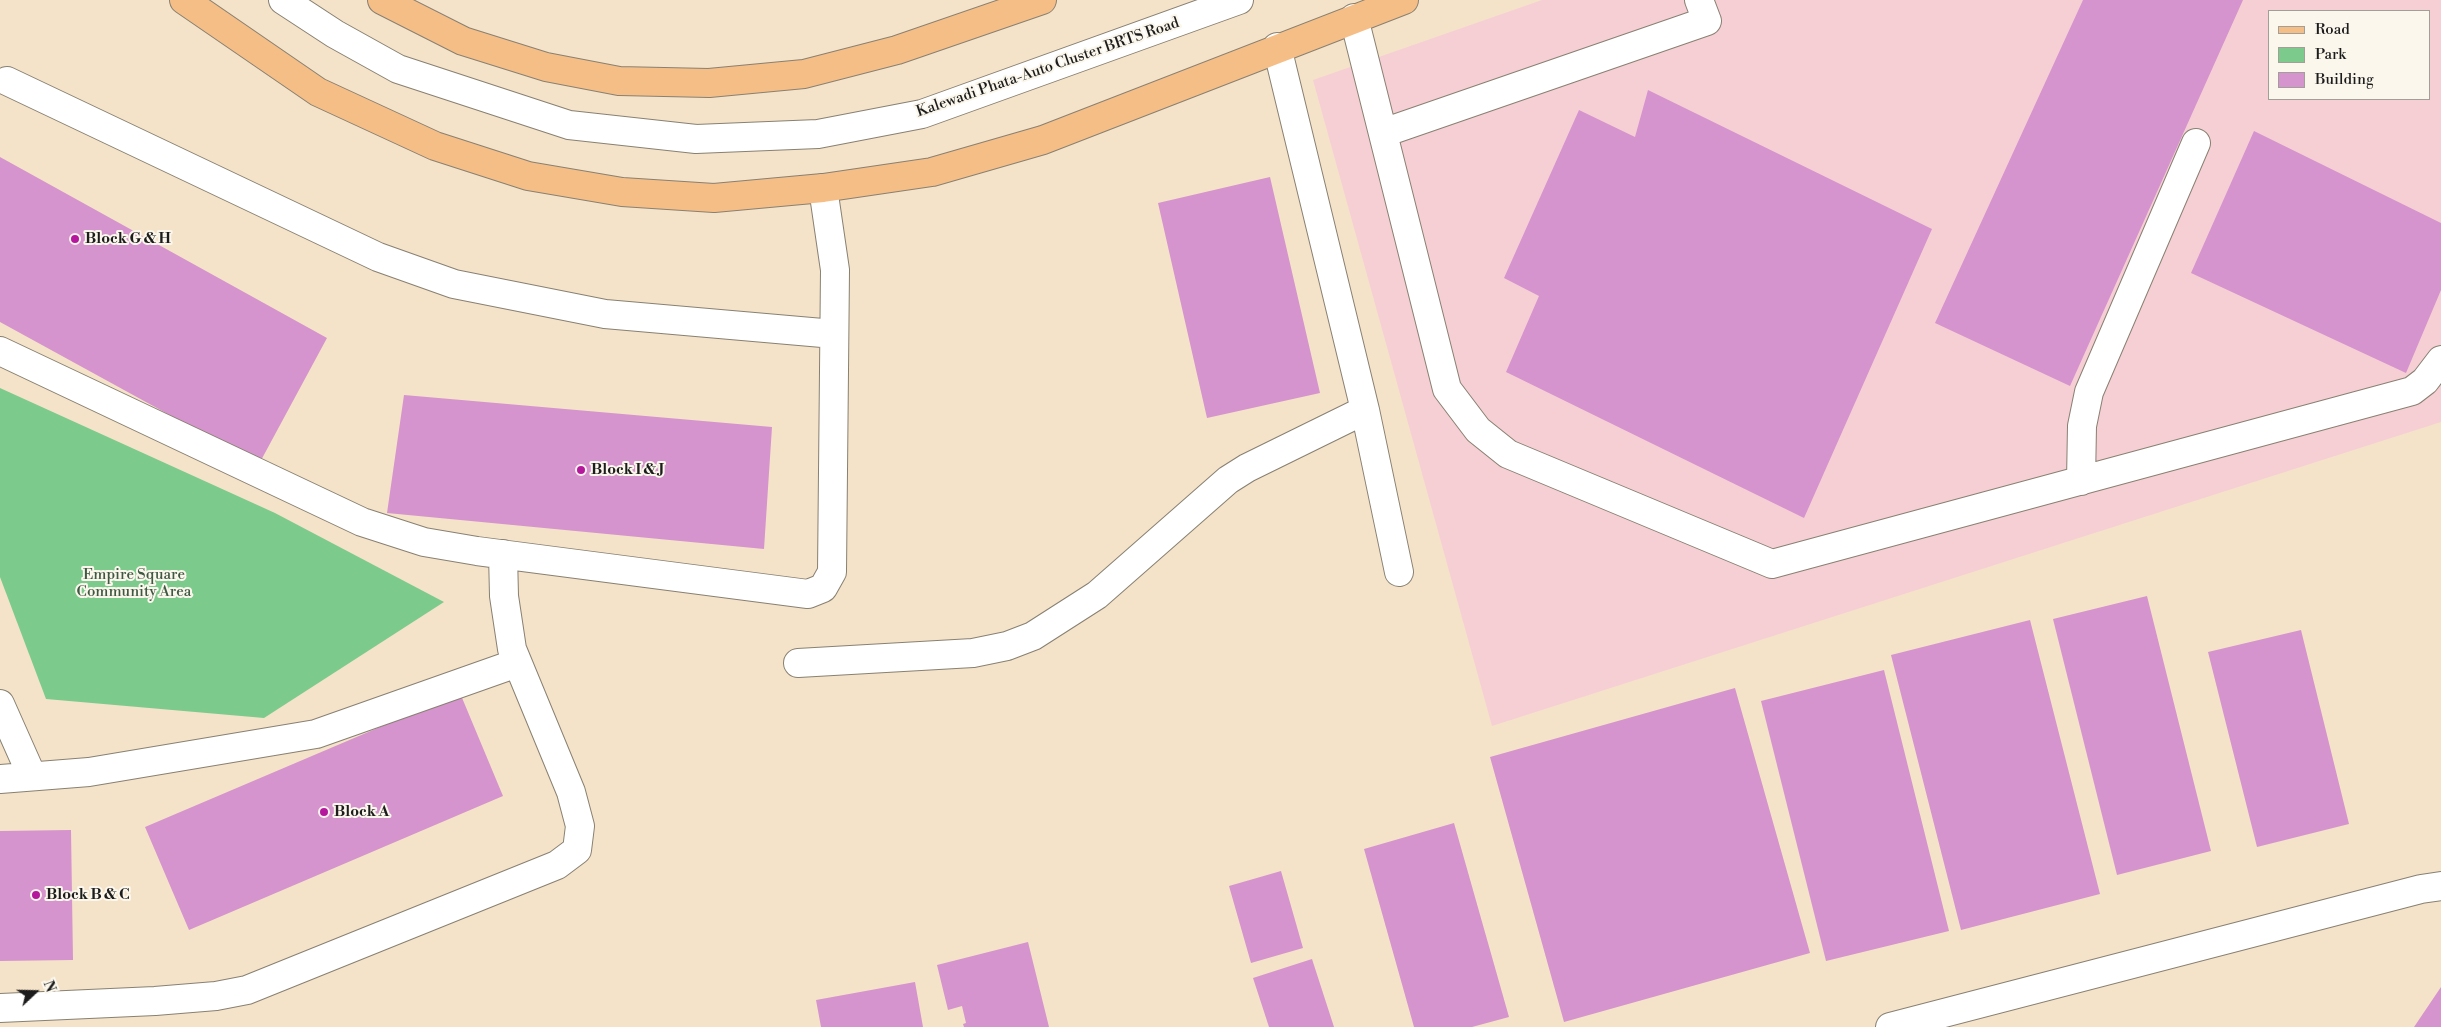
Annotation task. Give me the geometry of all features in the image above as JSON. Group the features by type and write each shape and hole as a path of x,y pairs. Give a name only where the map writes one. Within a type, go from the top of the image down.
{"main road":[{"path":"184,0 318,92 435,146 528,176 622,192 714,198 823,188 932,172 1043,140 1277,47 1404,0"},
{"path":"382,0 463,41 546,67 619,81 709,83 813,72 897,50 1042,0"}],"street":[{"name":"Kalewadi Phata-Auto Cluster BRTS Road","path":"284,0 335,34 398,69 569,125 696,139 818,134 922,114 1239,0"},
{"path":"1383,132 1707,20 1699,0"},
{"path":"1354,18 1447,388 1478,430 1508,454 1772,564 2412,391 2425,381 2441,360"},
{"path":"1277,47 1366,410 1400,572"},
{"path":"7,81 378,257 454,284 605,314 834,334"},
{"path":"2081,481 2082,426 2088,392 2196,144"},
{"path":"0,351 362,522 424,542 780,592 808,594 823,588 832,572 835,270 823,188"},
{"path":"798,663 973,653 1007,646 1033,636 1097,595 1228,480 1248,468 1366,410"},
{"path":"0,1008 155,1001 216,996 247,990 557,865 577,850 580,826 571,792 517,663 507,624 503,554"},
{"path":"0,779 89,772 316,734 517,663"},
{"path":"0,704 32,776"},
{"path":"1898,1026 2421,889 2441,886"}],"shaded area":[{"path":"1542,0 2441,0 2441,422 1492,726 1313,80"}],"green space":[{"name":"Empire Square Community Area","path":"0,388 275,513 444,602 264,718 46,699 0,577"}],"building":[{"path":"2083,0 2243,0 2070,386 1935,323"},
{"path":"1648,90 1932,229 1804,518 1506,372 1539,296 1504,278 1579,110 1635,137"},
{"path":"2254,131 2441,223 2441,290 2406,373 2191,273"},
{"name":"Block G & H","path":"0,157 327,338 259,464 0,322"},
{"path":"1270,177 1320,393 1207,418 1158,203"},
{"name":"Block I & J","path":"404,395 772,427 764,549 387,513"},
{"path":"2147,596 2211,851 2117,875 2053,619"},
{"path":"2030,620 2100,894 1961,930 1891,655"},
{"path":"2301,630 2349,824 2257,847 2208,652"},
{"path":"1884,670 1949,931 1826,961 1761,701"},
{"path":"1735,688 1810,953 1564,1022 1490,757"},
{"name":"Block A","path":"460,693 503,796 189,930 145,827"},
{"path":"1454,823 1509,1017 1472,1027 1414,1027 1364,849"},
{"name":"Block B & C","path":"71,830 73,960 0,961 0,831"},
{"path":"1281,871 1303,948 1251,963 1229,886"},
{"path":"1028,942 1049,1027 964,1027 963,1024 966,1023 962,1006 948,1010 937,965"},
{"path":"1312,959 1334,1027 1269,1027 1253,978"},
{"path":"915,982 923,1027 821,1027 816,1000"},
{"path":"2441,987 2441,1027 2414,1027"}],"place":[{"name":"Block G & H","path":"75,239"},
{"name":"Block I & J","path":"581,470"},
{"name":"Block A","path":"324,812"},
{"name":"Block B & C","path":"36,895"}]}
